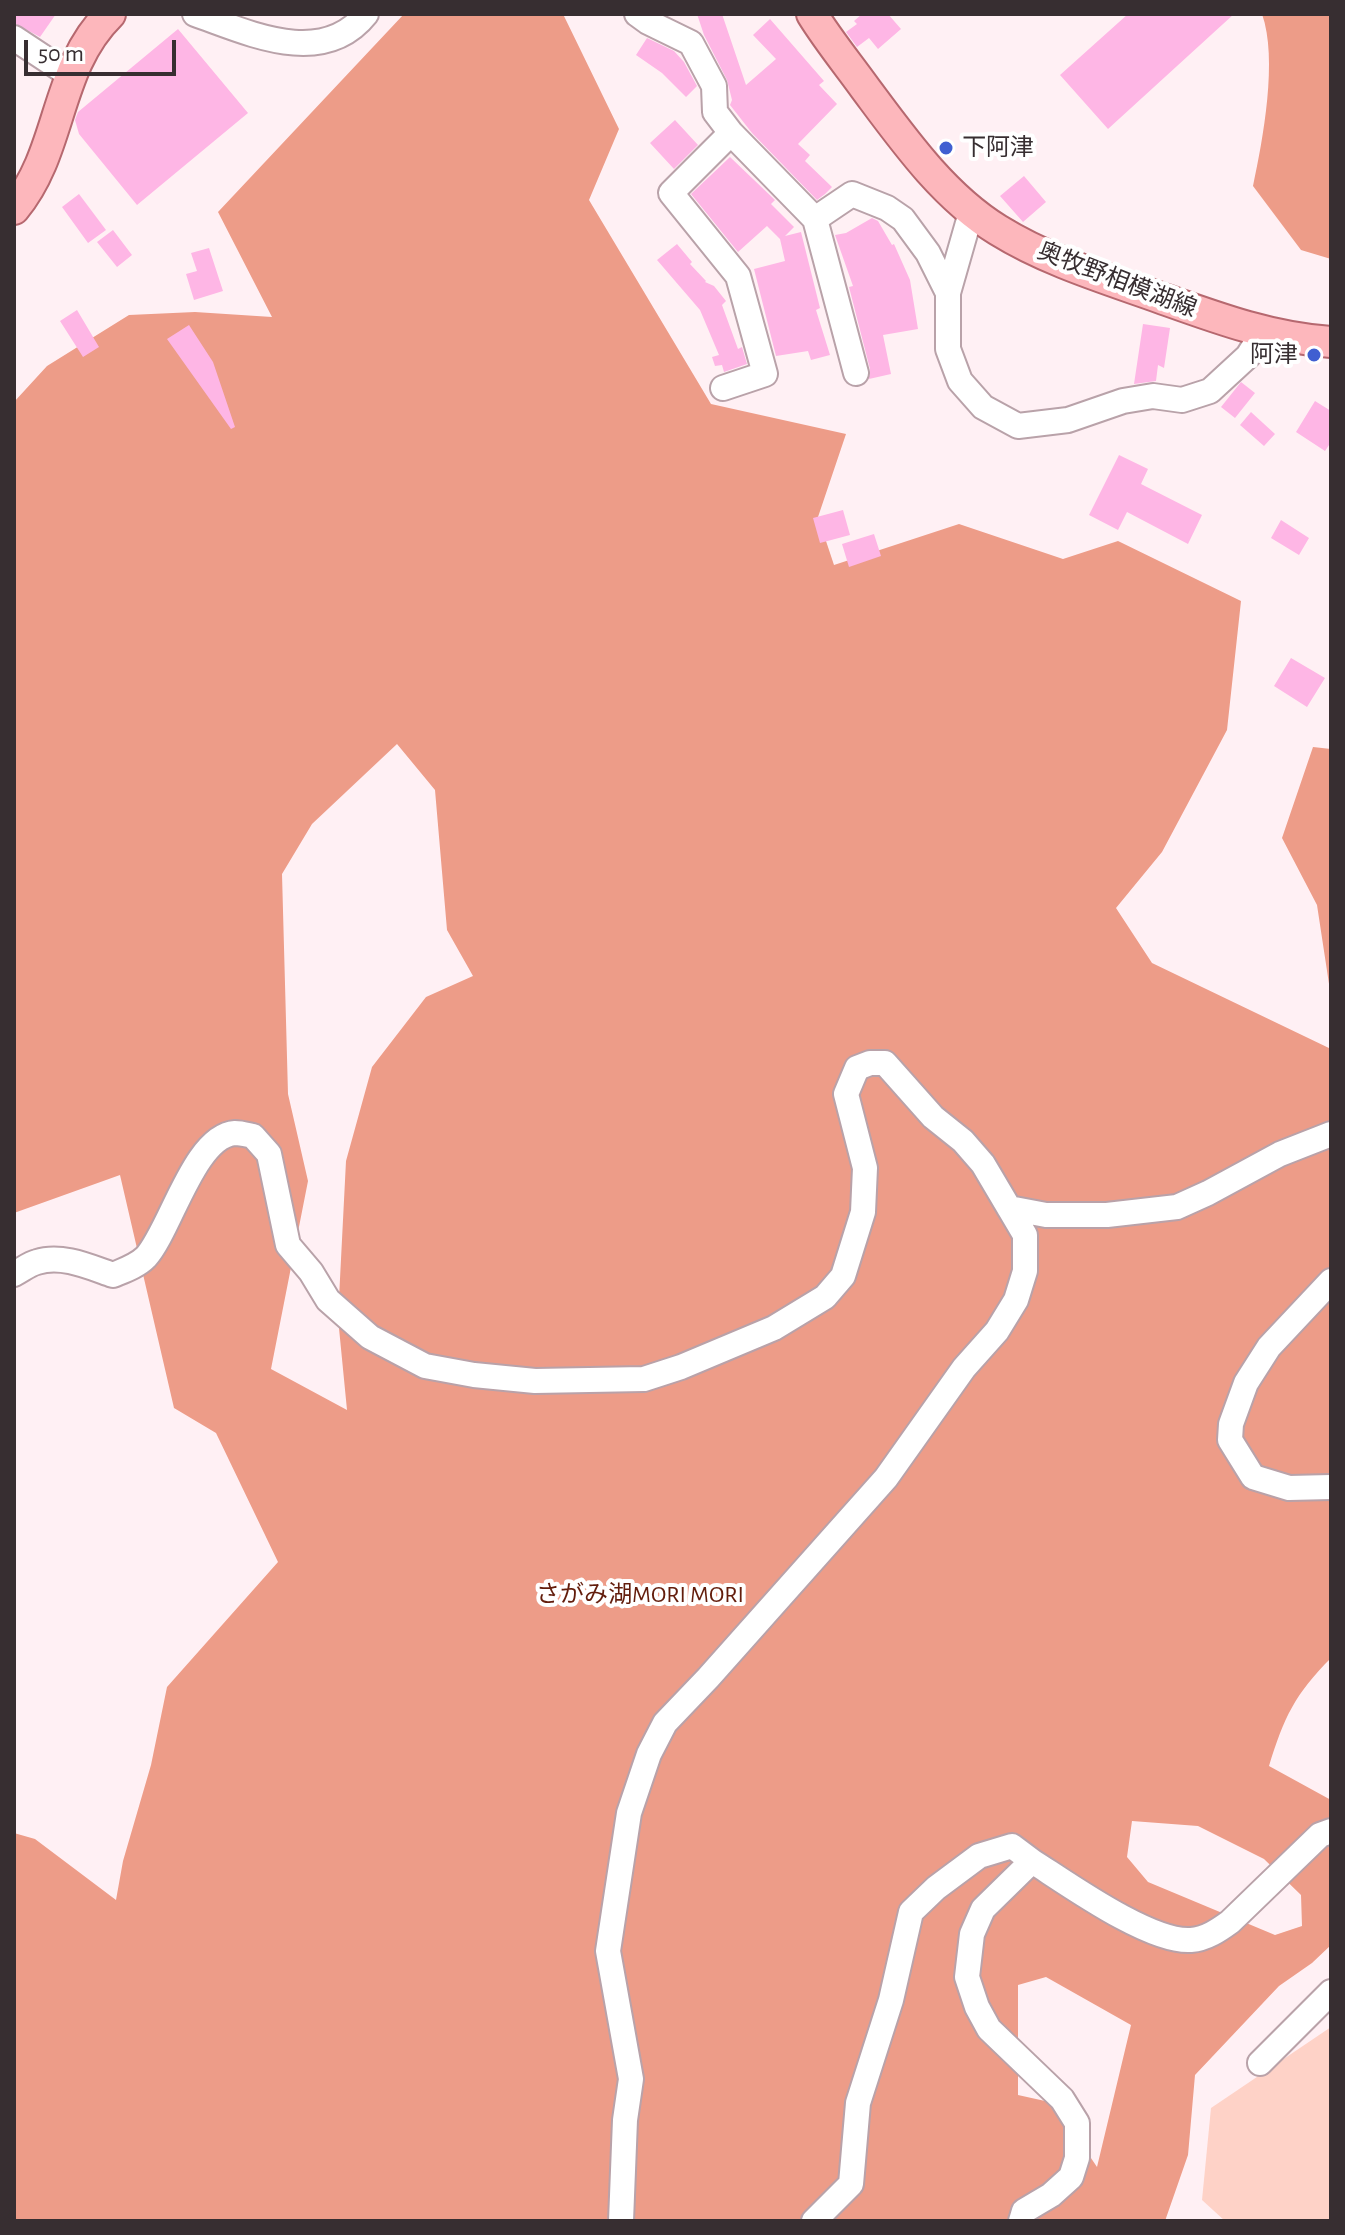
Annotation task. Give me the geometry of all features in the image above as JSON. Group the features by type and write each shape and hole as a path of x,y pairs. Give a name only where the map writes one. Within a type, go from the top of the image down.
{"main road":[{"path":"14,209 44,161 70,75 89,38 110,14"},
{"name":"奥牧野相模湖線","path":"812,14 830,45 907,144 995,229 1048,257 1263,332 1331,342"}],"street":[{"path":"195,14 282,43 313,43 342,35 366,14"},
{"path":"637,14 691,43 714,86 715,112 731,133 815,219 856,373"},
{"path":"14,38 70,75"},
{"path":"723,388 765,374 738,276 671,193 731,133"},
{"path":"815,219 852,194 887,208 903,219 917,235 948,293"},
{"path":"972,209 948,293 948,349 960,381 983,407 1018,426 1068,420 1123,401 1153,396 1182,400 1210,391 1248,356 1263,332"},
{"path":"14,1274 35,1262 49,1260 79,1263 113,1275 134,1266 147,1256 204,1150 232,1133 253,1136 269,1154 288,1245 311,1272 328,1300 370,1337 425,1366 474,1375 535,1381 644,1379 774,1328 825,1297 843,1276 863,1212 865,1168 846,1094 857,1068 870,1063 885,1063 933,1117 963,1141 983,1164 1025,1235 1025,1271 1016,1300 997,1331 964,1368 886,1478 665,1723 649,1754 629,1813 608,1951 631,2079 625,2120 621,2221"},
{"path":"1009,1208 1046,1215 1107,1215 1177,1207 1280,1154 1331,1134"},
{"path":"1331,1281 1269,1347 1246,1383 1231,1424 1230,1440 1253,1477 1289,1488 1331,1487"},
{"path":"814,2221 851,2184 858,2103 891,2000 911,1912 936,1888 979,1856 1012,1846 1104,1907 1156,1933 1191,1940 1216,1932 1230,1922 1320,1835 1331,1831"},
{"path":"1021,2221 1024,2211 1051,2195 1071,2177 1077,2158 1077,2123 1062,2099 989,2029 977,2007 967,1977 972,1934 983,1909 1032,1861"},
{"path":"1260,2063 1331,1992"}],"shaded area":[{"path":"1331,2027 1331,2221 1225,2221 1202,2200 1211,2108"}],"green space":[{"name":"さがみ湖MORI MORI","path":"404,14 563,14 619,129 589,200 711,404 846,434 818,517 834,565 959,524 1063,559 1118,541 1241,601 1227,730 1162,852 1116,908 1152,963 1331,1049 1331,1658 1308,1683 1292,1707 1269,1766 1331,1800 1331,1945 1279,1986 1195,2075 1188,2155 1165,2221 14,2221 14,1833 35,1839 116,1900 123,1861 151,1765 167,1687 278,1562 216,1433 174,1408 120,1175 14,1213 14,402 47,366 129,315 195,312 272,317 218,212","holes":["397,744 435,790 447,930 473,976 426,997 372,1067 346,1161 338,1318 347,1410 271,1369 308,1181 288,1094 282,874 312,824","1132,1821 1198,1826 1264,1859 1301,1895 1302,1926 1275,1935 1148,1882 1127,1857","1046,1977 1131,2025 1097,2167 1054,2103 1018,2095 1018,1985"]},
{"path":"1262,14 1331,14 1331,259 1301,250 1253,186 1269,76 1267,32"},
{"path":"1313,747 1331,749 1331,997 1317,905 1282,838"}],"building":[{"path":"14,14 56,14 40,37 14,23"},
{"path":"697,14 722,14 746,85 776,59 753,35 770,19 824,81 819,85 837,104 798,144 810,155 805,161 832,187 817,200 752,133 730,105 732,100 727,80"},
{"path":"862,14 888,14 901,29 878,49 869,38 857,47 846,32 857,24 854,21"},
{"path":"1128,14 1234,14 1108,129 1060,75"},
{"path":"178,29 248,113 137,205 79,134 75,120 78,112"},
{"path":"647,38 674,51 684,62 697,86 686,97 662,73 636,55"},
{"path":"675,120 698,145 674,169 650,143"},
{"path":"730,157 775,200 771,204 794,227 785,236 801,232 820,308 816,310 830,355 811,360 808,351 776,356 754,269 785,261 780,239 767,226 738,252 691,194"},
{"path":"1024,176 1046,202 1023,222 1000,196"},
{"path":"79,194 106,230 88,243 62,207"},
{"path":"872,218 878,221 894,244 910,280 918,329 883,335 891,374 869,379 870,369 849,287 853,286 835,235 846,233"},
{"path":"113,230 132,255 117,267 97,242"},
{"path":"677,244 705,282 714,286 726,301 722,305 738,349 742,347 747,364 724,372 722,365 715,366 712,357 719,355 700,310 657,260"},
{"path":"209,248 223,291 194,300 186,274 197,271 191,253"},
{"path":"77,310 99,347 83,357 60,321"},
{"path":"1143,324 1170,328 1164,368 1158,365 1156,381 1134,384"},
{"path":"189,325 213,362 235,427 231,429 167,339"},
{"path":"1241,382 1255,393 1235,418 1221,407"},
{"path":"1315,401 1331,411 1331,442 1325,451 1296,432"},
{"path":"1251,412 1275,434 1264,446 1240,425"},
{"path":"1119,455 1148,469 1141,484 1202,515 1188,544 1127,512 1118,530 1089,515"},
{"path":"843,510 850,535 820,543 813,518"},
{"path":"1281,520 1309,538 1299,555 1271,538"},
{"path":"874,534 881,556 849,567 842,544"},
{"path":"1291,658 1325,678 1307,707 1274,686"}],"place":[{"name":"下阿津","path":"946,148"},
{"name":"阿津","path":"1314,355"}]}
